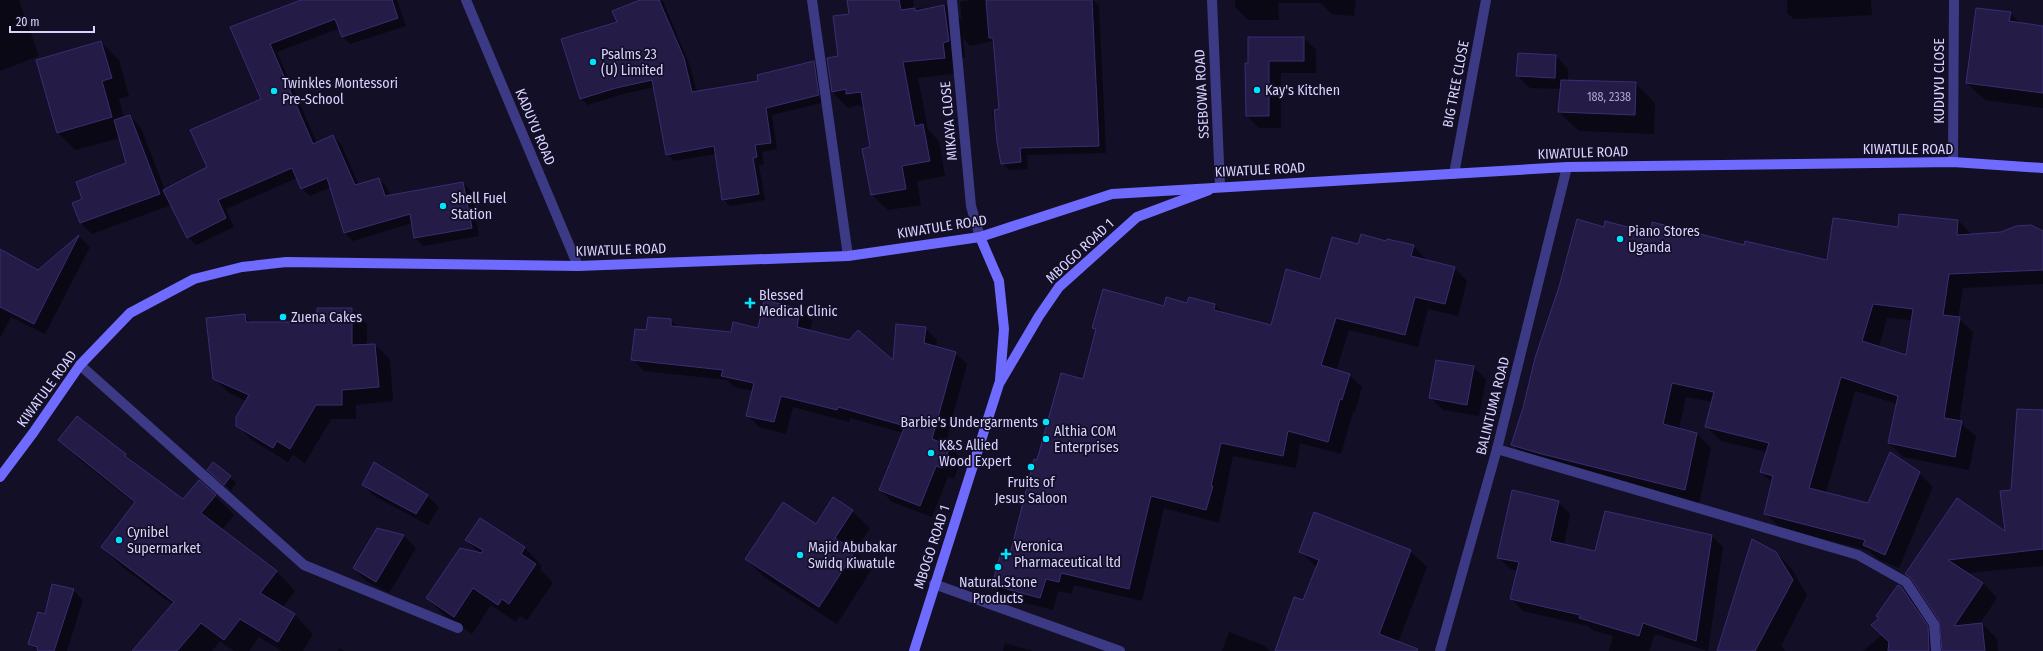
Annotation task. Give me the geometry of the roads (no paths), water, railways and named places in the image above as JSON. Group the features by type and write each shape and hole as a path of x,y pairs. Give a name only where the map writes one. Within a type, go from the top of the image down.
{"main road":[{"name":"KIWATULE ROAD","path":"0,477 33,433 80,365 130,313 194,279 242,267 286,262 578,266 848,256 980,237 1112,194 1220,186 1567,167 1953,162 2043,168"},
{"name":"MBOGO ROAD 1","path":"914,651 934,584 1000,384 1039,316 1059,287 1137,217 1220,186"},
{"name":"MBOGO ROAD 1","path":"980,237 999,281 1004,329 1000,384"}],"street":[{"name":"KADUYU ROAD","path":"466,0 578,266"},
{"path":"812,0 848,256"},
{"name":"MIKAYA CLOSE","path":"952,0 971,206 980,237"},
{"name":"SSEBOWA ROAD","path":"1212,0 1220,186"},
{"name":"BIG TREE CLOSE","path":"1454,174 1486,0"},
{"name":"KUDUYU CLOSE","path":"1953,162 1954,0"},
{"name":"BALINTUMA ROAD","path":"1440,651 1497,449 1567,167"},
{"path":"80,365 304,565 458,628"},
{"path":"1497,449 1858,555 1906,582 1934,624 1936,651"},
{"path":"934,584 1120,651"}],"place":[{"name":"Psalms 23 (U) Limited","path":"593,62"},
{"name":"Kay's Kitchen","path":"1257,90"},
{"name":"Twinkles Montessori Pre-School","path":"274,91"},
{"name":"Shell Fuel Station","path":"443,206"},
{"name":"Piano Stores Uganda","path":"1620,239"},
{"name":"Blessed Medical Clinic","path":"750,303"},
{"name":"Zuena Cakes","path":"283,317"},
{"name":"Barbie's Undergarments","path":"1046,422"},
{"name":"Althia COM Enterprises","path":"1046,439"},
{"name":"K&S Allied Wood Expert","path":"931,453"},
{"name":"Fruits of Jesus Saloon","path":"1031,467"},
{"name":"Cynibel Supermarket","path":"119,540"},
{"name":"Veronica Pharmaceutical ltd","path":"1006,554"},
{"name":"Majid Abubakar Swidq Kiwatule","path":"800,555"},
{"name":"Natural.Stone Products","path":"998,567"}]}
